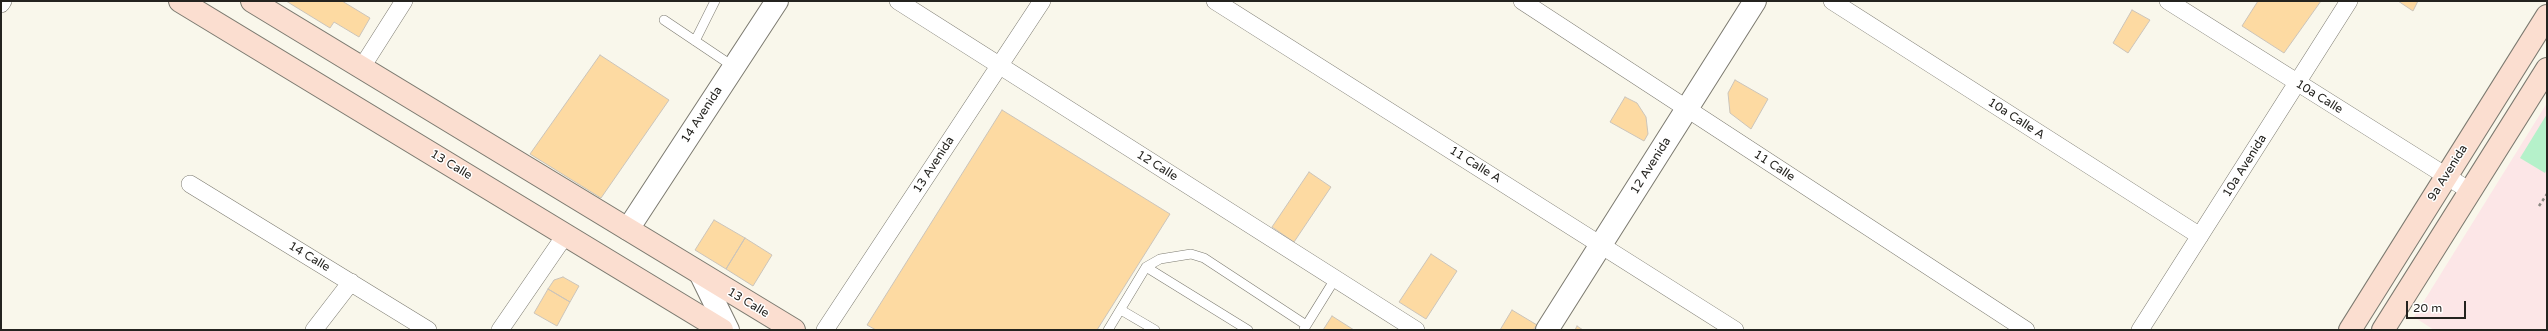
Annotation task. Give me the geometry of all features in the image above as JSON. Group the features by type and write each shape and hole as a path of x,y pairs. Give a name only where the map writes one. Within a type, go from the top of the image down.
{"main road":[{"name":"13 Calle","path":"252,1 628,229 701,275 794,330"},
{"name":"13 Calle","path":"188,4 566,234 714,327"},
{"name":"9a Avenida","path":"2350,330 2390,269 2446,176 2547,16"},
{"path":"2383,330 2547,69"},
{"path":"2390,269 2412,284"}],"street":[{"path":"362,67 404,1"},
{"name":"14 Avenida","path":"628,229 777,1"},
{"name":"12 Calle","path":"898,1 1416,330"},
{"name":"13 Avenida","path":"825,330 1042,1"},
{"name":"11 Calle A","path":"1215,1 1735,330"},
{"name":"11 Calle","path":"1522,1 2026,330"},
{"name":"12 Avenida","path":"1547,330 1755,1"},
{"name":"10a Calle A","path":"1832,1 2200,236"},
{"name":"10a Calle","path":"2168,1 2470,191"},
{"name":"10a Avenida","path":"2140,330 2349,1"},
{"name":"14 Calle","path":"190,184 428,330"},
{"path":"500,330 566,234"},
{"path":"701,275 728,330"},
{"path":"314,330 351,282"}],"lane":[{"path":"695,40 715,1"},
{"path":"664,20 734,67"},
{"path":"1108,330 1122,310 1146,267 1160,259 1175,255 1191,254 1204,258 1305,327 1335,279"},
{"path":"1146,267 1248,330"},
{"path":"1122,310 1155,330"}],"path":[{"path":"2539,206 2547,194"}],"shaded area":[{"path":"2547,103 2547,330 2434,330 2414,317"}],"green space":[{"path":"2547,114 2547,169 2545,173 2520,158"}],"building":[{"path":"286,1 342,1 370,18 359,37 334,22 330,28"},
{"path":"2258,1 2321,1 2284,53 2242,26"},
{"path":"2398,1 2418,1 2413,11"},
{"path":"2132,10 2150,20 2128,53 2113,43"},
{"path":"600,55 669,100 601,198 530,154"},
{"path":"1735,80 1768,99 1751,129 1730,113 1728,93"},
{"path":"1625,97 1637,103 1646,117 1648,134 1644,141 1610,122"},
{"path":"1002,110 1170,214 1097,330 876,330 867,325"},
{"path":"1309,172 1331,187 1294,242 1272,227"},
{"path":"714,220 745,238 726,269 695,250"},
{"path":"745,238 772,255 753,286 726,269"},
{"path":"1431,254 1457,271 1426,319 1399,302"},
{"path":"563,277 579,286 570,302 548,289 554,280"},
{"path":"548,289 570,302 557,326 534,313"},
{"path":"1512,310 1537,325 1533,330 1500,330"},
{"path":"1332,316 1354,330 1323,330"},
{"path":"1577,326 1583,330 1575,330"}]}
